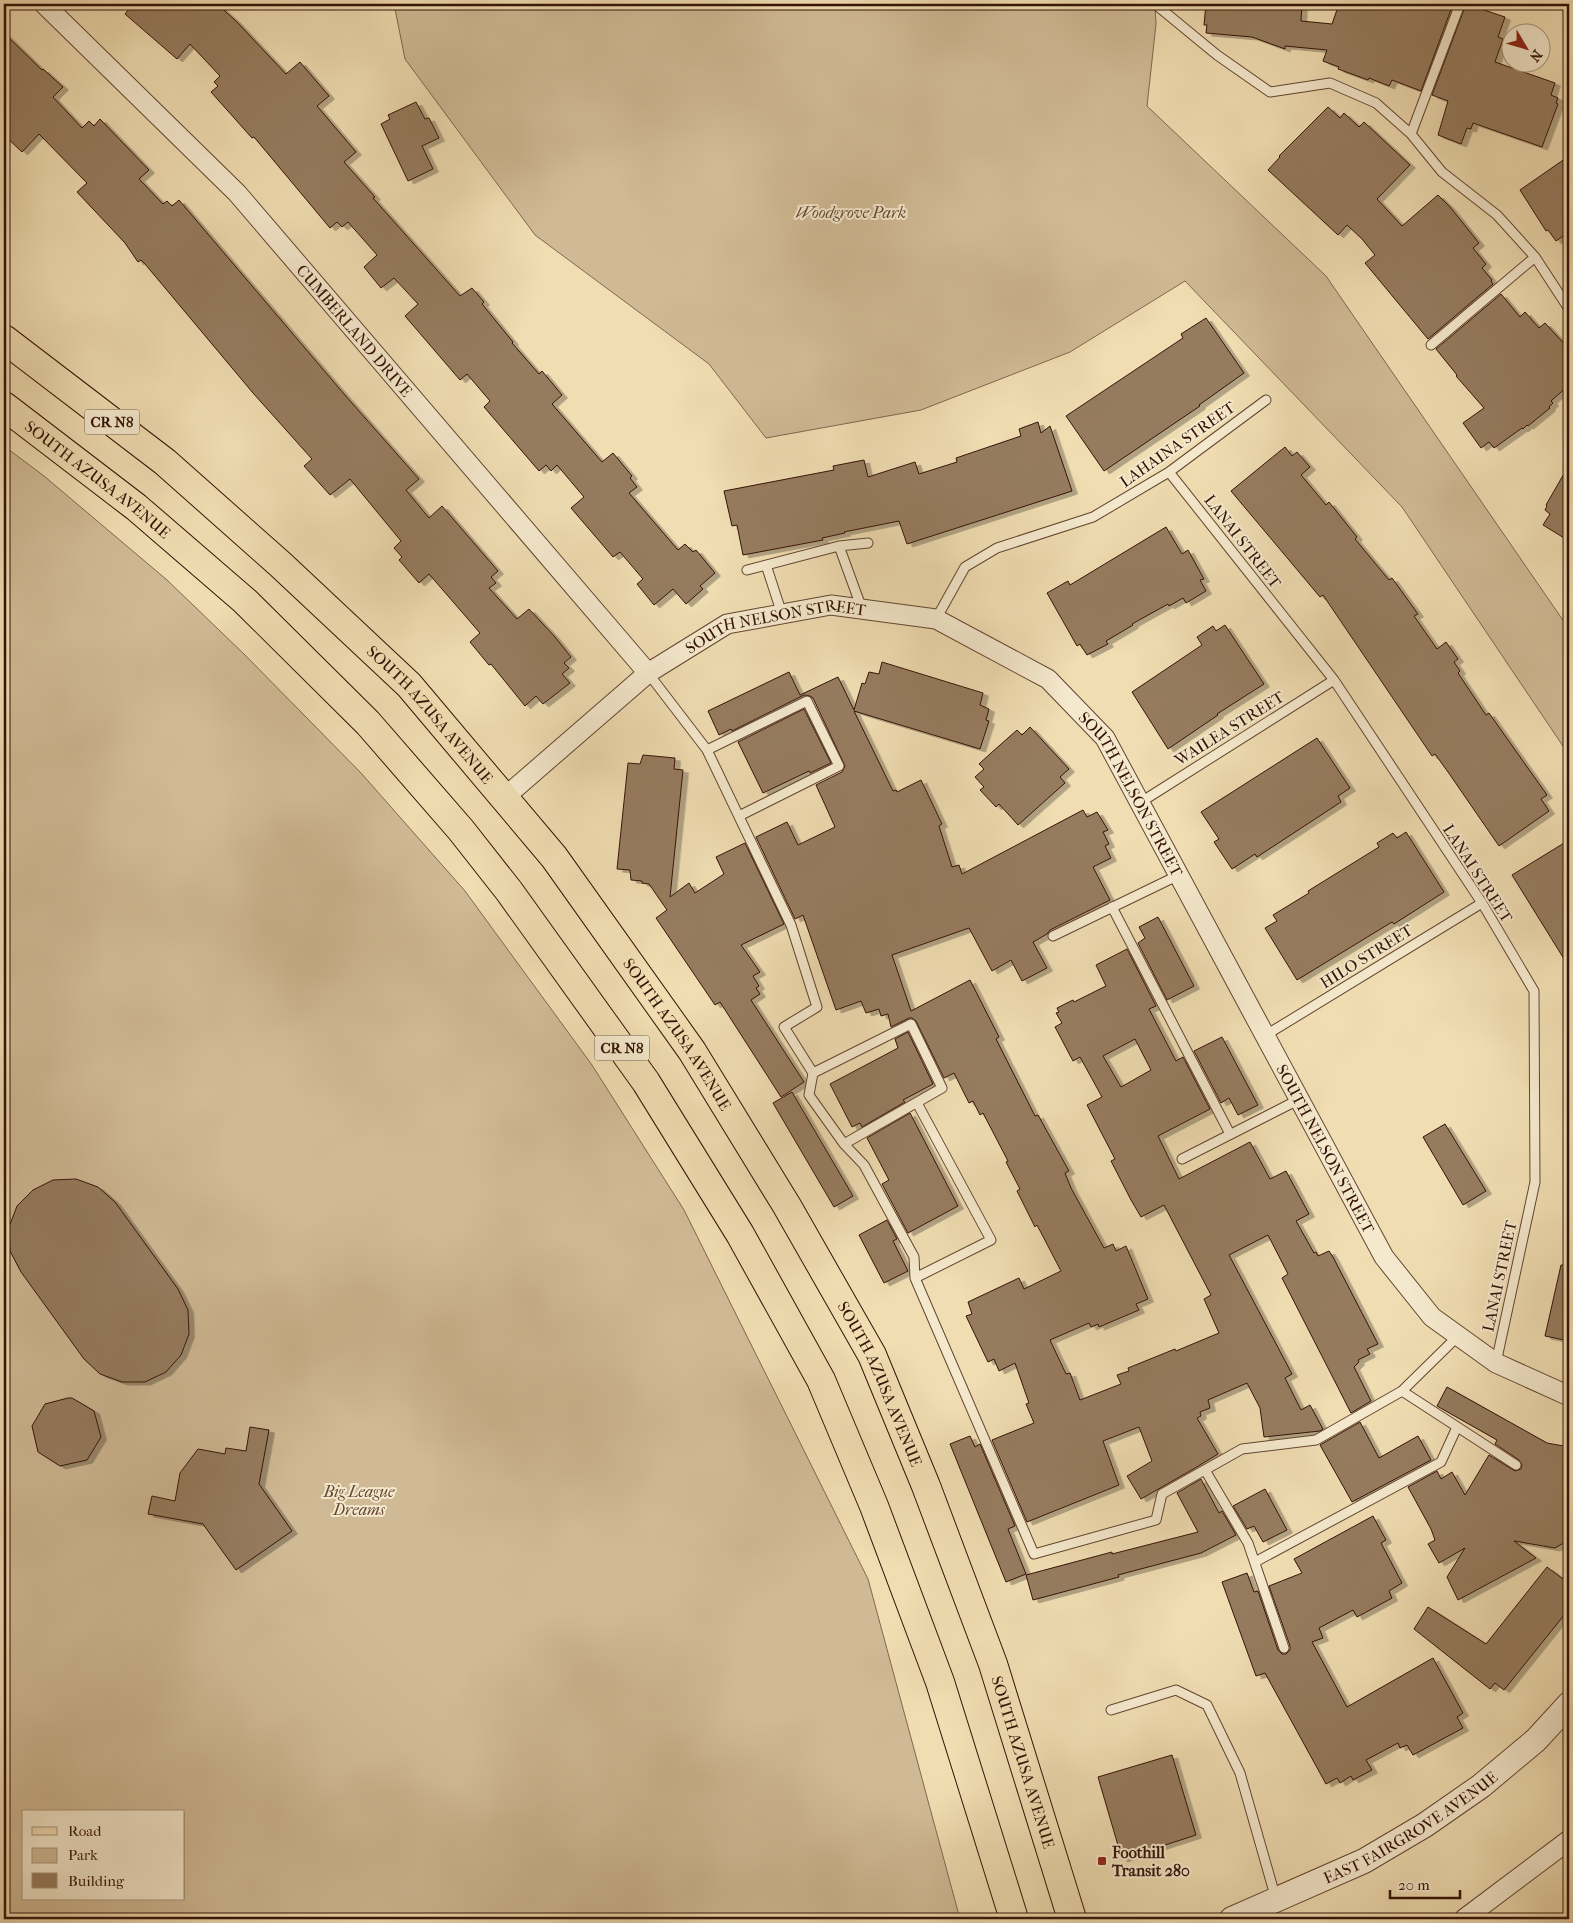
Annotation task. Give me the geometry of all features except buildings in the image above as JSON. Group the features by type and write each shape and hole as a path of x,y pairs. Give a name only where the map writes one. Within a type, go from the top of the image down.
{"main road":[{"name":"SOUTH AZUSA AVENUE","path":"4,339 165,462 280,564 409,685 554,857 692,1051 787,1206 872,1355 926,1486 993,1664 1072,1919"},
{"name":"SOUTH AZUSA AVENUE","path":"4,406 136,507 245,601 368,723 461,830 509,891 646,1082 740,1234 821,1380 874,1506 940,1682 1014,1919"}],"street":[{"name":"CUMBERLAND DRIVE","path":"44,4 237,193 648,673"},
{"name":"SOUTH NELSON STREET","path":"505,798 648,673 727,624 831,605 936,619 1048,679 1105,738 1180,874 1384,1257 1432,1317 1496,1363 1569,1396"},
{"name":"EAST FAIRGROVE AVENUE","path":"1232,1919 1364,1861 1425,1825 1481,1786 1536,1740 1569,1704"},
{"path":"1464,1919 1569,1840"}],"lane":[{"path":"1155,4 1217,54 1270,92 1330,83 1376,104 1411,134 1442,172 1497,215 1565,294 1569,309"},
{"path":"1411,134 1460,4"},
{"path":"1431,345 1535,257"},
{"name":"LAHAINA STREET","path":"936,619 965,568 997,548 1093,517 1168,472 1266,400"},
{"name":"LANAI STREET","path":"1168,472 1334,680 1482,903 1534,991 1535,1182 1496,1363"},
{"path":"746,570 839,546 868,543"},
{"path":"839,546 862,609"},
{"path":"766,565 782,614"},
{"path":"648,673 707,750 791,925 817,1007 784,1027 813,1073 809,1095 844,1144 864,1165 914,1257 915,1278 1034,1554 1156,1520 1162,1494 1242,1449 1316,1440 1402,1392 1458,1336"},
{"name":"WAILEA STREET","path":"1140,802 1334,680"},
{"path":"707,750 807,701 839,766 739,816"},
{"path":"1053,936 1180,874"},
{"name":"HILO STREET","path":"1266,1035 1482,903"},
{"path":"1112,907 1230,1134"},
{"path":"813,1073 911,1024 942,1088 844,1144"},
{"path":"1182,1159 1300,1099"},
{"path":"915,1278 991,1240 917,1103"},
{"path":"1402,1392 1516,1465"},
{"path":"1255,1562 1441,1462 1457,1427"},
{"path":"1205,1470 1248,1543 1284,1648"},
{"path":"1111,1710 1176,1690 1207,1705 1240,1774 1276,1900"}],"green space":[{"name":"Woodgrove Park","path":"394,4 1155,4 1156,24 1147,106 1326,276 1569,629 1569,755 1402,507 1185,281 1070,352 921,410 766,438 709,364 535,235 405,59"},
{"name":"Big League Dreams","path":"4,446 44,476 167,580 245,655 361,773 465,891 592,1065 684,1210 868,1579 960,1919 4,1919"}],"place":[{"name":"Foothill Transit 280","path":"1102,1861"}]}
